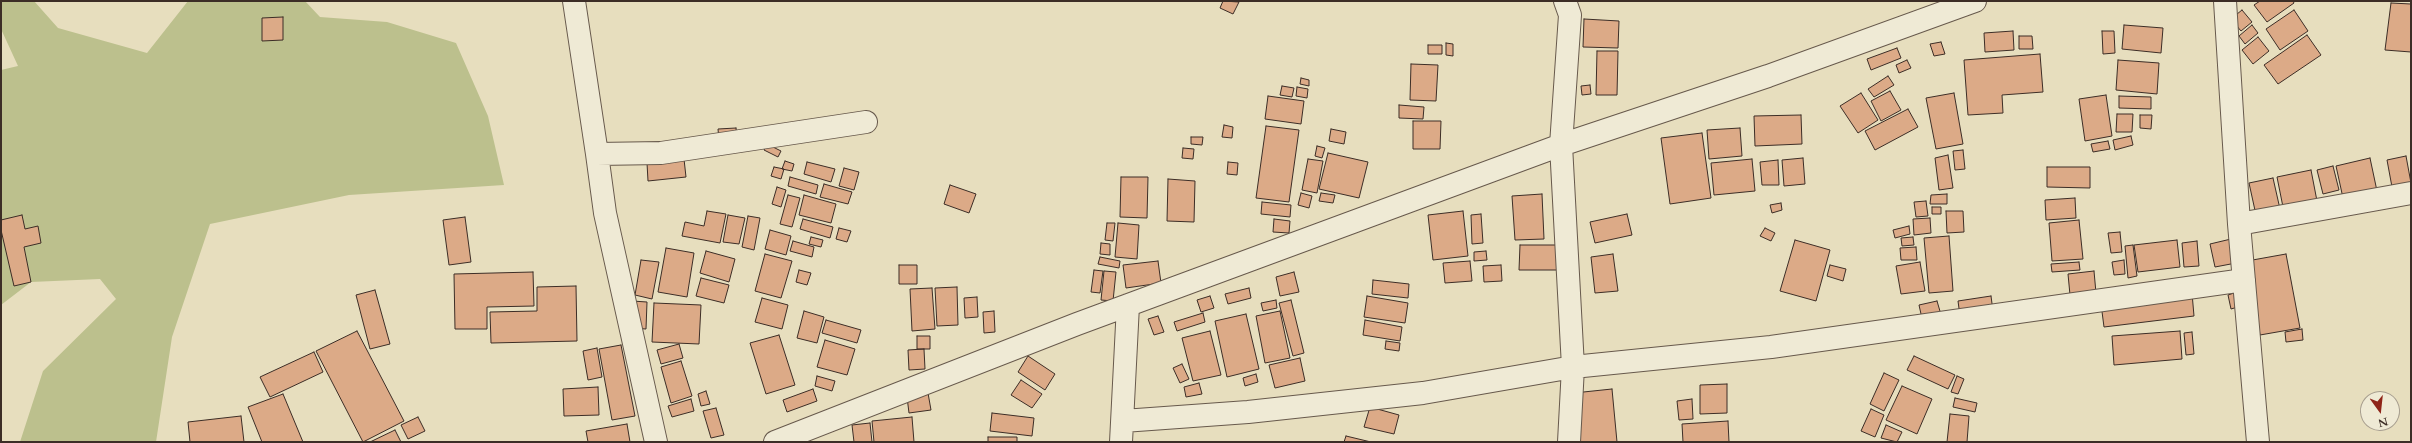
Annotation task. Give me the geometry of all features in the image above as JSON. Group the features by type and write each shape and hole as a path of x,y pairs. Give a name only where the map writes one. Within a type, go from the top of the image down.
{"street":[{"path":"574,1 605,213 656,442"},
{"path":"1565,1 1570,15 1561,145 1573,367 1569,442"},
{"path":"775,442 1128,305 1561,145 1768,76 1975,1"},
{"path":"2226,1 2239,224 2258,442"},
{"path":"597,154 661,153 866,122"},
{"path":"2239,224 2411,193"},
{"path":"1128,305 1122,432 1248,412 1423,393 1573,367 1771,347 2244,280"}],"green space":[{"path":"1,1 34,1 58,28 147,53 188,1 305,1 320,17 387,22 456,43 488,116 504,185 349,195 210,224 172,337 156,442 20,442 43,371 116,299 100,279 31,282 1,305 1,70 18,66 1,29"}],"building":[{"path":"1223,1 1239,2 1233,14 1220,8"},
{"path":"2260,1 2293,1 2294,3 2267,22 2254,5"},
{"path":"2391,3 2411,4 2411,52 2385,50"},
{"path":"2242,10 2252,22 2241,31 2231,19"},
{"path":"2294,10 2308,31 2280,50 2266,29"},
{"path":"283,17 283,40 262,41 262,18"},
{"path":"1584,19 1619,21 1618,48 1583,47"},
{"path":"2124,25 2163,28 2161,53 2122,49"},
{"path":"2252,25 2258,33 2245,44 2239,36"},
{"path":"2013,31 2014,50 1985,52 1984,33"},
{"path":"2102,31 2114,31 2115,53 2103,54"},
{"path":"2307,35 2321,55 2278,84 2264,65"},
{"path":"2019,36 2032,36 2033,49 2019,49"},
{"path":"2258,37 2269,51 2253,64 2242,50"},
{"path":"1941,42 1945,54 1934,56 1930,44"},
{"path":"1446,43 1453,44 1453,56 1446,55"},
{"path":"1428,45 1442,45 1442,54 1428,54"},
{"path":"1897,48 1901,58 1871,70 1867,59"},
{"path":"1597,51 1618,51 1617,95 1596,95"},
{"path":"2040,54 2043,92 2002,95 2003,113 1968,115 1964,60"},
{"path":"1907,60 1911,68 1899,73 1896,65"},
{"path":"2118,60 2159,63 2157,94 2116,90"},
{"path":"1411,64 1438,65 1436,101 1410,100"},
{"path":"1888,76 1894,85 1874,97 1868,89"},
{"path":"1301,78 1309,80 1309,86 1300,84"},
{"path":"1590,85 1591,94 1582,95 1581,86"},
{"path":"1282,86 1294,88 1292,97 1280,95"},
{"path":"1297,87 1308,89 1307,98 1296,96"},
{"path":"1890,91 1901,110 1881,121 1871,101"},
{"path":"1861,93 1878,120 1858,133 1840,106"},
{"path":"1954,93 1963,144 1936,149 1926,98"},
{"path":"2106,95 2112,136 2085,141 2079,99"},
{"path":"1268,96 1304,101 1301,124 1265,119"},
{"path":"2119,96 2151,97 2151,109 2119,108"},
{"path":"1399,105 1424,107 1423,119 1399,118"},
{"path":"1908,109 1918,127 1875,150 1865,131"},
{"path":"2117,114 2133,114 2132,132 2116,132"},
{"path":"1801,115 1802,144 1755,146 1754,116"},
{"path":"2140,115 2152,115 2151,129 2140,128"},
{"path":"1413,121 1441,121 1440,149 1413,149"},
{"path":"1224,125 1233,127 1232,138 1222,137"},
{"path":"1266,126 1299,130 1289,202 1256,198"},
{"path":"736,128 737,139 719,140 718,129"},
{"path":"1740,128 1742,156 1709,159 1707,130"},
{"path":"1331,129 1346,132 1344,144 1329,141"},
{"path":"1702,133 1711,198 1670,204 1661,138"},
{"path":"2131,136 2133,145 2115,150 2113,140"},
{"path":"1191,137 1203,137 1202,145 1191,144"},
{"path":"2108,141 2110,149 2093,152 2091,144"},
{"path":"767,144 781,151 778,157 764,150"},
{"path":"1317,146 1325,148 1322,158 1315,156"},
{"path":"1183,148 1194,149 1193,159 1182,158"},
{"path":"1963,150 1965,169 1955,170 1953,151"},
{"path":"1328,153 1368,162 1359,198 1319,189"},
{"path":"1948,155 1953,188 1939,190 1935,158"},
{"path":"2406,156 2411,183 2392,187 2387,160"},
{"path":"1803,158 1805,184 1784,186 1782,160"},
{"path":"2370,158 2377,191 2343,198 2336,166"},
{"path":"684,159 686,177 648,181 647,163"},
{"path":"1308,159 1323,161 1317,193 1302,190"},
{"path":"1752,159 1755,191 1714,195 1711,163"},
{"path":"1778,160 1779,185 1762,185 1760,162"},
{"path":"785,161 794,164 792,171 782,169"},
{"path":"807,162 835,169 831,182 804,174"},
{"path":"1228,162 1238,163 1237,175 1227,174"},
{"path":"2333,166 2339,190 2323,194 2317,170"},
{"path":"774,167 784,169 781,179 771,176"},
{"path":"2047,167 2090,167 2090,188 2047,187"},
{"path":"844,168 859,172 854,190 839,186"},
{"path":"2311,170 2317,201 2283,207 2277,177"},
{"path":"790,177 818,185 816,194 788,186"},
{"path":"1121,177 1148,177 1147,218 1120,217"},
{"path":"2273,178 2280,209 2256,215 2249,183"},
{"path":"1168,179 1195,181 1194,222 1167,221"},
{"path":"824,184 852,192 848,204 820,197"},
{"path":"950,185 976,194 969,213 944,204"},
{"path":"777,187 786,190 781,207 772,204"},
{"path":"1301,193 1312,196 1309,208 1298,205"},
{"path":"1321,193 1335,195 1333,203 1319,201"},
{"path":"1542,194 1544,239 1515,240 1512,196"},
{"path":"1947,194 1947,204 1930,204 1931,195"},
{"path":"788,195 800,198 792,227 780,224"},
{"path":"804,195 836,204 831,223 799,215"},
{"path":"2075,198 2076,218 2046,220 2045,200"},
{"path":"1926,201 1928,216 1916,217 1914,202"},
{"path":"1262,202 1291,205 1290,217 1261,214"},
{"path":"1781,203 1782,210 1772,213 1770,205"},
{"path":"1932,207 1941,207 1941,214 1932,214"},
{"path":"707,211 726,214 720,243 682,236 685,222 704,226"},
{"path":"1463,211 1468,256 1433,260 1428,215"},
{"path":"1946,211 1963,211 1964,232 1947,233"},
{"path":"1481,214 1483,243 1472,244 1471,215"},
{"path":"1627,214 1632,235 1595,243 1590,222"},
{"path":"22,215 25,229 38,226 41,243 24,247 31,282 14,286 1,230 1,220"},
{"path":"728,215 745,218 739,244 723,242"},
{"path":"748,216 760,218 754,250 742,247"},
{"path":"465,217 471,262 449,265 443,220"},
{"path":"1930,218 1931,233 1914,235 1913,219"},
{"path":"803,219 833,227 830,238 800,229"},
{"path":"1274,219 1290,221 1289,233 1273,232"},
{"path":"2079,220 2083,259 2052,261 2049,223"},
{"path":"1107,223 1115,223 1113,241 1105,240"},
{"path":"1118,223 1139,225 1137,259 1115,257"},
{"path":"1909,226 1910,234 1895,238 1893,230"},
{"path":"839,228 851,231 847,242 836,239"},
{"path":"1765,228 1775,233 1771,241 1760,236"},
{"path":"770,230 791,236 786,255 765,249"},
{"path":"2120,232 2122,252 2111,253 2108,233"},
{"path":"1949,236 1953,291 1929,293 1924,238"},
{"path":"811,237 823,240 821,247 809,244"},
{"path":"1913,237 1914,245 1902,246 1901,238"},
{"path":"2231,239 2236,263 2215,267 2210,244"},
{"path":"1795,240 1830,250 1816,301 1780,291"},
{"path":"2177,240 2180,267 2138,272 2134,245"},
{"path":"793,241 814,247 812,257 790,251"},
{"path":"2197,241 2199,266 2184,267 2182,243"},
{"path":"1101,243 1110,244 1110,255 1100,254"},
{"path":"1520,245 1559,245 1559,270 1519,270"},
{"path":"2133,245 2137,276 2128,278 2125,246"},
{"path":"1916,247 1917,260 1901,260 1900,248"},
{"path":"666,248 694,253 687,297 658,292"},
{"path":"706,251 735,259 729,282 700,273"},
{"path":"1486,251 1487,260 1474,261 1474,252"},
{"path":"765,254 792,261 781,298 755,291"},
{"path":"1613,254 1618,291 1595,293 1591,257"},
{"path":"2286,254 2300,328 2260,335 2247,261"},
{"path":"1100,257 1120,261 1119,268 1098,264"},
{"path":"641,260 659,262 652,299 635,295"},
{"path":"2124,260 2125,274 2114,275 2112,262"},
{"path":"1158,261 1161,283 1126,288 1123,265"},
{"path":"1470,261 1472,281 1445,283 1443,263"},
{"path":"1920,262 1925,291 1901,294 1896,266"},
{"path":"2079,262 2080,270 2052,272 2051,264"},
{"path":"899,265 917,265 917,284 899,284"},
{"path":"1501,265 1502,281 1484,282 1483,266"},
{"path":"1830,265 1846,269 1843,281 1827,276"},
{"path":"799,270 811,273 807,285 796,282"},
{"path":"1094,270 1103,271 1100,293 1091,292"},
{"path":"1104,271 1116,272 1113,301 1101,300"},
{"path":"2094,271 2096,293 2070,295 2068,274"},
{"path":"533,272 534,306 487,307 487,329 455,329 454,274"},
{"path":"1294,272 1299,292 1280,296 1276,277"},
{"path":"701,278 729,285 724,303 696,296"},
{"path":"1373,280 1409,284 1408,298 1372,294"},
{"path":"576,286 577,341 491,343 490,312 537,311 537,287"},
{"path":"957,287 958,325 937,326 935,288"},
{"path":"932,288 935,329 912,331 910,289"},
{"path":"1249,288 1251,298 1228,304 1225,294"},
{"path":"375,290 390,344 370,349 356,295"},
{"path":"2237,292 2241,306 2231,309 2228,295"},
{"path":"2192,293 2194,316 2104,327 2101,304"},
{"path":"1210,296 1214,308 1201,312 1197,300"},
{"path":"1367,296 1408,303 1405,323 1364,317"},
{"path":"1991,296 1993,311 1960,316 1958,301"},
{"path":"977,297 978,317 965,318 964,298"},
{"path":"762,298 788,305 782,329 755,322"},
{"path":"1276,300 1277,308 1263,311 1261,303"},
{"path":"1291,300 1304,353 1293,356 1279,303"},
{"path":"632,301 647,302 646,329 631,328"},
{"path":"1937,301 1942,318 1923,323 1919,305"},
{"path":"654,303 701,305 699,344 652,342"},
{"path":"804,311 824,317 817,343 797,338"},
{"path":"994,311 995,332 984,333 983,312"},
{"path":"1280,311 1290,358 1265,363 1256,316"},
{"path":"1203,313 1205,322 1177,331 1174,322"},
{"path":"1246,314 1259,369 1227,377 1215,321"},
{"path":"1158,316 1164,332 1154,335 1148,319"},
{"path":"826,320 861,330 857,343 822,333"},
{"path":"1365,320 1402,327 1400,341 1363,335"},
{"path":"2302,329 2303,340 2286,342 2285,332"},
{"path":"357,331 404,421 363,442 316,351"},
{"path":"1210,331 1221,375 1193,381 1182,338"},
{"path":"2180,331 2182,359 2114,365 2112,336"},
{"path":"2192,332 2194,354 2186,355 2184,333"},
{"path":"779,335 795,385 766,394 750,343"},
{"path":"917,336 930,336 930,349 917,349"},
{"path":"825,340 855,349 847,375 817,367"},
{"path":"1386,341 1400,343 1399,351 1385,349"},
{"path":"679,344 683,358 661,364 657,350"},
{"path":"621,345 635,416 612,420 599,349"},
{"path":"597,348 602,377 588,380 583,351"},
{"path":"924,349 925,369 909,370 908,350"},
{"path":"314,352 323,372 270,397 260,377"},
{"path":"1028,356 1055,374 1045,390 1018,372"},
{"path":"1914,356 1955,375 1948,389 1907,370"},
{"path":"1300,358 1305,381 1275,388 1269,365"},
{"path":"681,361 692,396 671,403 661,367"},
{"path":"1182,364 1189,379 1180,383 1173,368"},
{"path":"1884,373 1899,380 1884,411 1870,404"},
{"path":"1256,374 1258,382 1245,386 1243,378"},
{"path":"817,376 835,381 832,391 815,386"},
{"path":"1957,376 1964,379 1958,394 1951,392"},
{"path":"1021,380 1042,394 1032,408 1011,395"},
{"path":"1199,383 1202,394 1186,397 1184,387"},
{"path":"1727,384 1727,413 1700,414 1700,385"},
{"path":"1902,386 1932,399 1917,434 1886,420"},
{"path":"598,387 599,415 564,416 563,389"},
{"path":"813,389 817,401 787,412 783,400"},
{"path":"1612,389 1617,442 1579,442 1574,393"},
{"path":"706,391 710,404 701,406 698,394"},
{"path":"928,393 931,410 909,413 907,397"},
{"path":"283,394 303,442 262,442 248,407"},
{"path":"1955,398 1977,403 1975,412 1953,407"},
{"path":"691,399 694,411 672,417 668,406"},
{"path":"1692,399 1693,419 1679,420 1677,401"},
{"path":"1370,407 1399,415 1394,434 1364,427"},
{"path":"716,408 724,435 711,438 703,411"},
{"path":"1871,409 1884,415 1875,437 1861,431"},
{"path":"992,413 1034,418 1032,436 990,431"},
{"path":"1950,414 1969,416 1967,442 1947,442"},
{"path":"241,416 244,442 190,442 188,422"},
{"path":"418,417 425,431 408,439 401,425"},
{"path":"912,417 914,442 874,442 872,421"},
{"path":"1728,421 1729,442 1683,442 1682,424"},
{"path":"870,423 872,442 854,442 852,425"},
{"path":"627,424 630,442 588,442 586,431"},
{"path":"1886,425 1902,432 1897,442 1881,438"},
{"path":"395,430 401,442 370,442"},
{"path":"1346,436 1371,442 1344,442"},
{"path":"988,437 1017,437 1017,442 988,442"}]}
